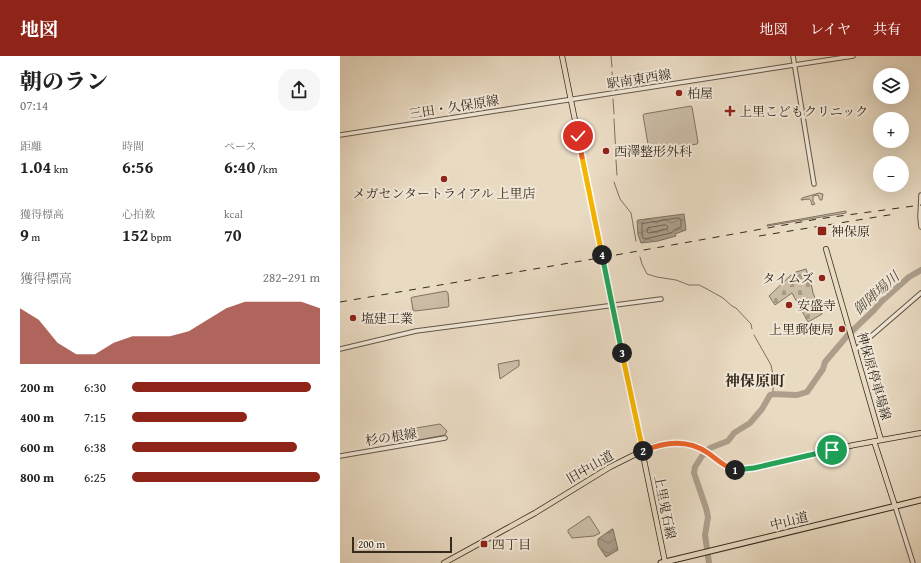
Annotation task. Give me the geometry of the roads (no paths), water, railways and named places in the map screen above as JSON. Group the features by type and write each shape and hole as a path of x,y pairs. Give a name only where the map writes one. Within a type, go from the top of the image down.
{"highway":[{"name":"中山道","path":"664,563 921,500"}],"main road":[{"name":"上里鬼石線","path":"562,56 664,563"},
{"name":"神保原停車場線","path":"826,248 881,440"},
{"name":"旧中山道","path":"444,563 535,513 610,467 642,451 664,444 674,443 690,445 706,452 726,466 733,469 743,470 874,441 921,433"},
{"path":"874,441 895,506"}],"street":[{"path":"793,56 814,184"},
{"name":"駅南東西線","path":"571,100 853,56"},
{"name":"三田・久保原線","path":"340,135 571,100"},
{"path":"921,195 921,227"},
{"path":"855,350 921,293"},
{"path":"340,349 416,331 662,299"},
{"name":"杉の根線","path":"340,456 445,438"},
{"path":"895,506 913,563"}],"water":[{"path":"684,214 686,230 675,234 676,236 658,241 641,243 638,235 638,220"},
{"path":"612,529 618,550 606,557 598,545 598,539"}],"waterway":[{"path":"611,56 612,67"},
{"path":"612,72 613,87"},
{"path":"613,99 614,114"},
{"path":"614,119 616,155"},
{"path":"616,160 617,175"},
{"path":"614,182 620,199 631,213 636,241"},
{"path":"640,257 647,274 676,280 689,285 699,285 707,289 723,298 736,308 751,324 752,329"},
{"name":"御陣場川","path":"709,563 705,535 708,517 694,473 695,467 702,456 710,448 728,441 734,433 750,423 762,409 770,395 797,395 807,392 823,369 825,362 848,335 882,301 909,277 921,270"},
{"path":"754,335 771,365 773,375 773,394"}],"railway":[{"path":"340,302 818,219 921,205"},
{"path":"759,236 895,214"}],"place":[{"name":"柏屋","path":"679,93"},
{"name":"上里こどもクリニック","path":"730,111"},
{"name":"西澤整形外科","path":"606,151"},
{"name":"メガセンタートライアル 上里店","path":"444,179"},
{"name":"神保原","path":"822,231"},
{"name":"タイムズ","path":"822,278"},
{"name":"安盛寺","path":"789,305"},
{"name":"塩建工業","path":"353,318"},
{"name":"上里郵便局","path":"842,329"},
{"name":"四丁目","path":"484,544"}],"district":[{"name":"神保原町","path":"755,380"}]}
